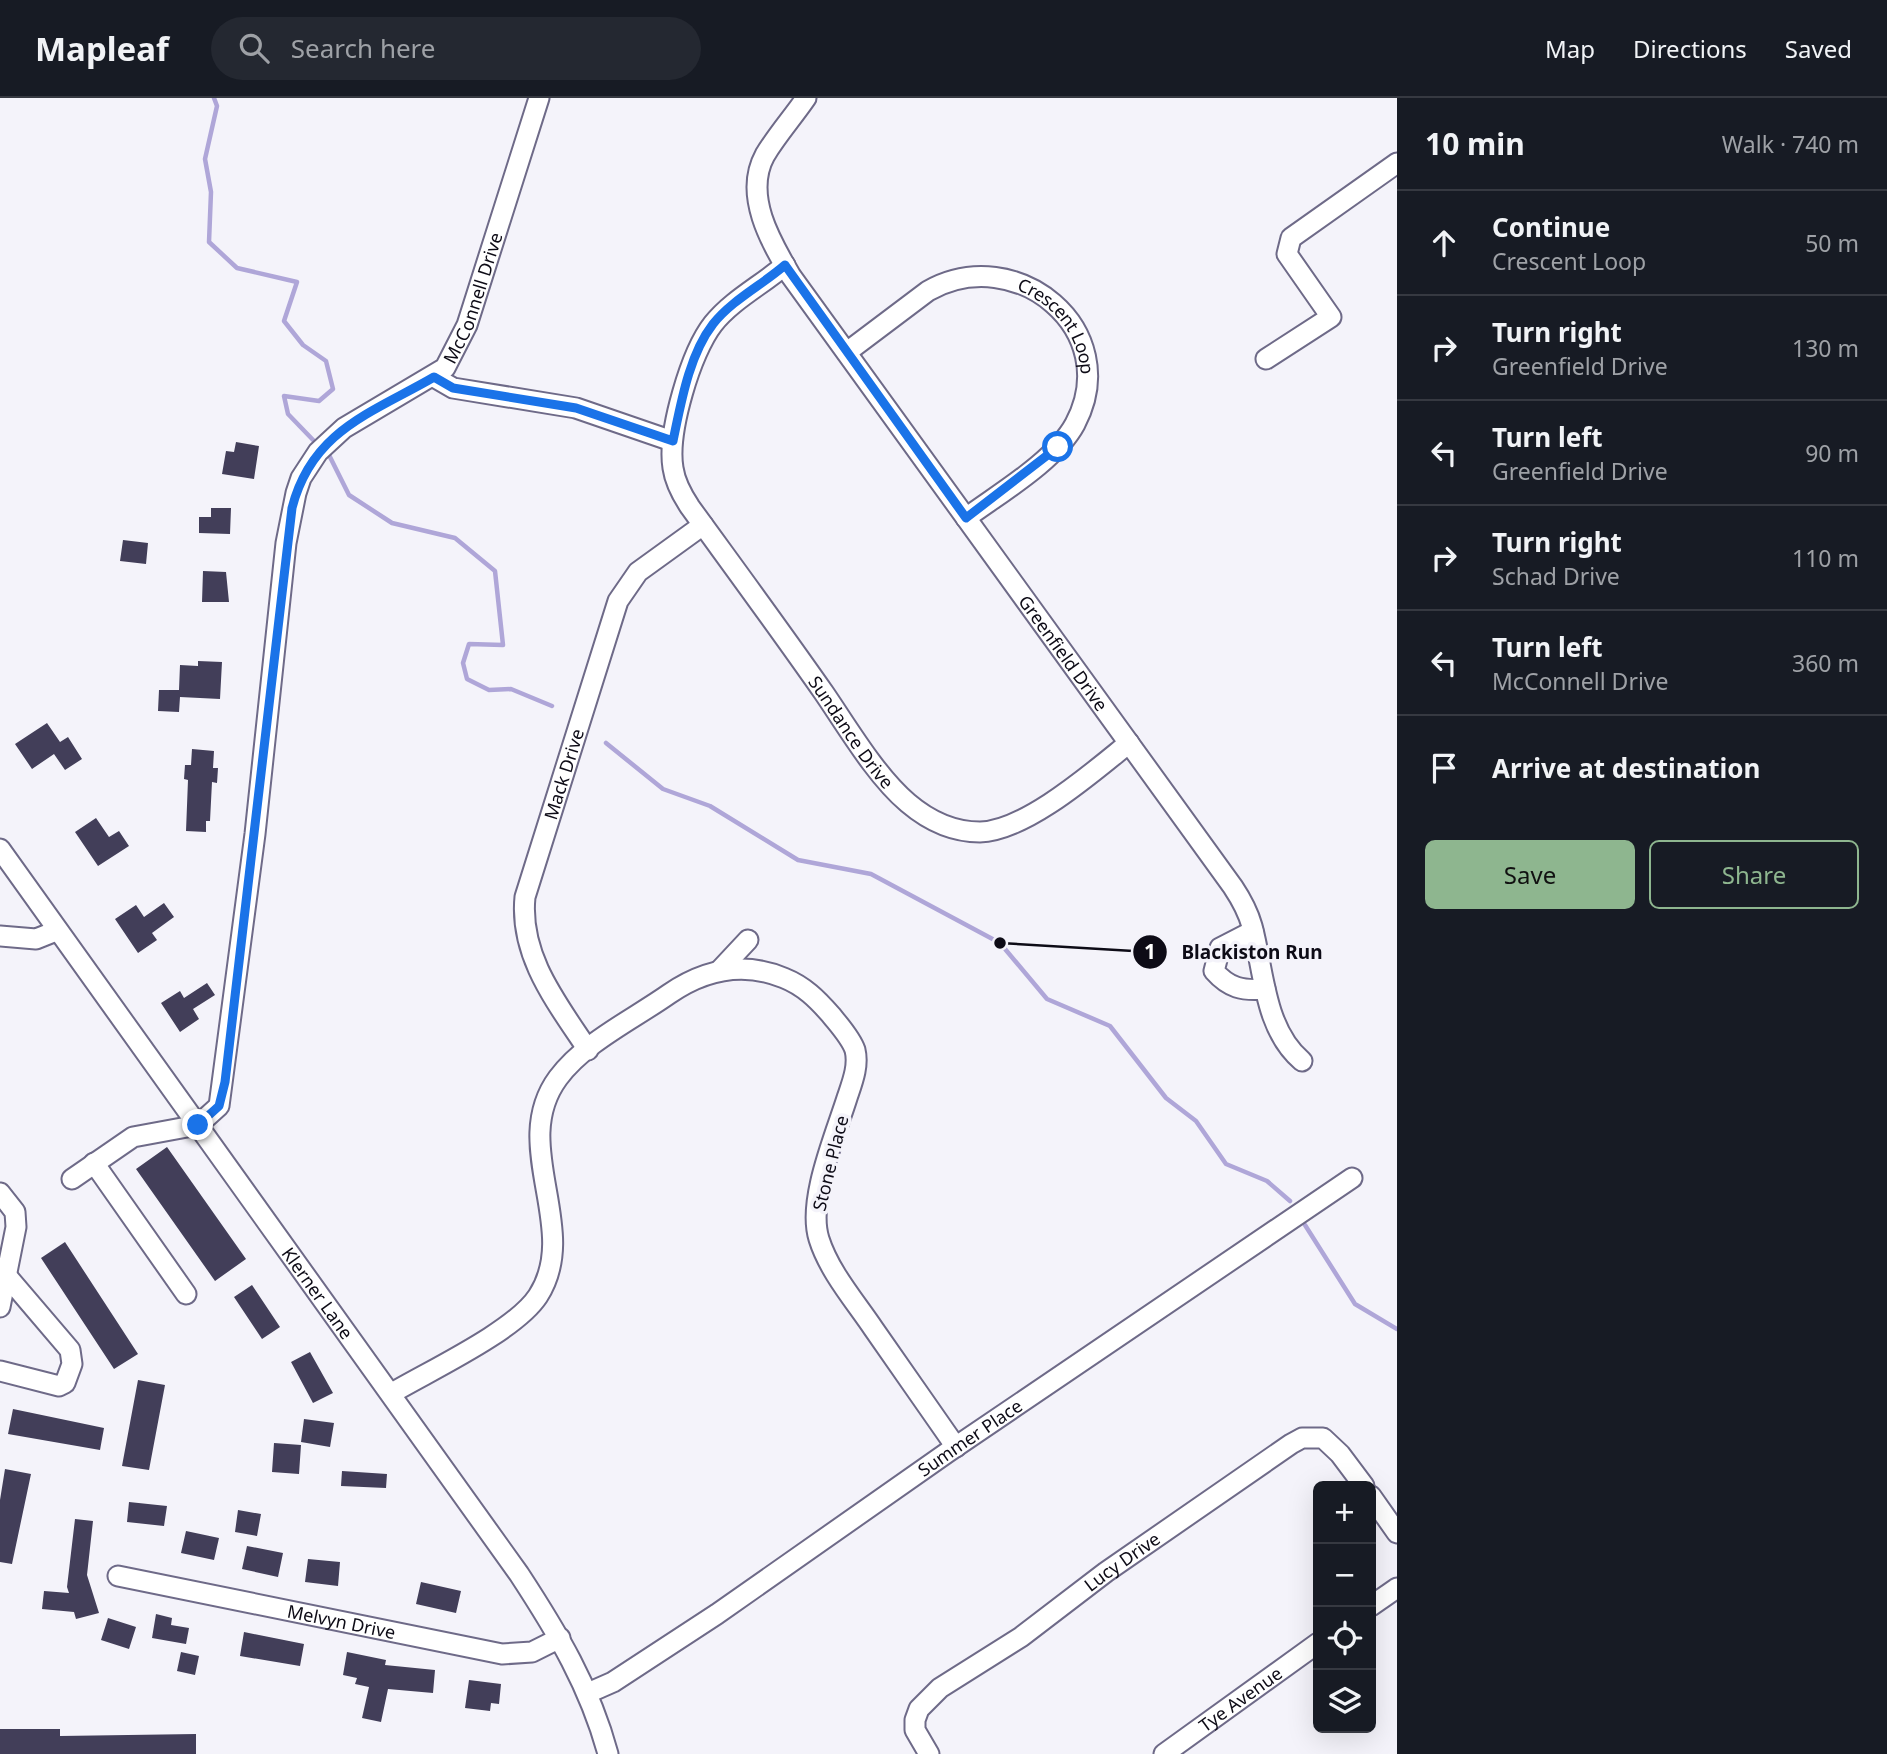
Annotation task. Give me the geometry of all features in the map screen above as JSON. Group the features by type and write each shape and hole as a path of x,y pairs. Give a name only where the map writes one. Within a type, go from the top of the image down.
{"street":[{"name":"McConnell Drive","path":"198,1125 219,1106 225,1082 286,543 296,493 318,453 344,428 387,400 434,377 454,355 467,325 539,98"},
{"name":"Greenfield Drive","path":"806,98 764,156 760,173 760,207 764,225 785,265 1233,887 1253,931 1265,989 1282,1032 1302,1061"},
{"path":"1266,359 1331,317 1287,254 1291,238 1397,163"},
{"path":"434,377 453,388 576,408 673,441 681,404 706,334 723,313 785,265"},
{"name":"Crescent Loop","path":"847,352 928,291 942,283 972,276 987,275 1024,284 1044,295 1067,317 1081,343 1086,375 1086,390 1076,421 1058,447 966,518"},
{"name":"Sundance Drive","path":"673,441 676,480 703,525 883,775 904,800 931,819 963,830 998,830 1028,816 1129,743"},
{"name":"Mack Drive","path":"588,1050 532,958 524,928 525,897 618,601 639,572 703,525"},
{"name":"Klerner Lane","path":"0,849 56,931 392,1393 560,1638 588,1693 608,1754"},
{"path":"0,936 36,939 56,931"},
{"path":"1253,931 1220,948 1213,971 1225,983 1243,990 1265,989"},
{"name":"Stone Place","path":"719,971 748,940"},
{"name":"Stone Place","path":"392,1393 516,1320 539,1294 547,1278 552,1240 540,1163 538,1126 542,1109 557,1080 588,1050 680,987 719,971 744,968 762,971 795,983 809,992 832,1017 855,1051 853,1078 817,1202 818,1237 848,1292 956,1447"},
{"path":"72,1179 133,1138 198,1125"},
{"path":"94,1163 186,1294"},
{"name":"Summer Place","path":"588,1693 613,1682 717,1615 956,1447 1352,1178"},
{"path":"0,1193 15,1212 16,1227 0,1307"},
{"path":"0,1371 59,1386 65,1383 72,1364 70,1350 6,1275"},
{"name":"Lucy Drive","path":"929,1754 915,1730 915,1720 919,1709 940,1688 1021,1637 1106,1572 1291,1444 1302,1438 1323,1438 1340,1454 1360,1481"},
{"path":"1376,1503 1397,1533"},
{"name":"Melvyn Drive","path":"118,1576 502,1654 532,1652 560,1638"},
{"path":"1376,1603 1397,1588"},
{"name":"Tye Avenue","path":"1164,1754 1313,1647"}],"building":[{"path":"236,442 259,446 254,479 222,474 226,451 234,452"},
{"path":"211,508 231,508 230,534 199,533 199,517 211,517"},
{"path":"123,540 148,543 146,564 120,561"},
{"path":"203,571 226,572 229,602 202,602"},
{"path":"198,661 222,662 220,699 180,697 179,712 158,711 159,690 179,690 180,665 198,666"},
{"path":"47,723 60,742 68,737 82,759 65,770 54,754 32,769 15,744"},
{"path":"192,749 214,751 213,768 218,768 217,783 212,782 210,821 206,821 206,832 186,831 188,780 184,779 185,765 191,765"},
{"path":"96,818 109,837 119,831 129,846 98,866 75,832"},
{"path":"164,903 174,917 152,933 157,940 138,953 115,919 136,905 144,917"},
{"path":"207,983 215,995 193,1009 199,1019 180,1032 161,1003 180,991 184,998"},
{"path":"167,1147 246,1259 215,1281 136,1169"},
{"path":"65,1242 138,1354 114,1369 41,1258"},
{"path":"252,1285 280,1327 262,1339 234,1297"},
{"path":"310,1352 333,1393 313,1403 291,1362"},
{"path":"138,1380 165,1385 149,1470 122,1466"},
{"path":"13,1409 104,1428 100,1450 8,1434"},
{"path":"304,1419 334,1423 330,1447 301,1442"},
{"path":"274,1443 301,1445 299,1474 272,1472"},
{"path":"5,1469 31,1474 12,1564 0,1562 0,1500"},
{"path":"342,1471 387,1474 386,1488 341,1486"},
{"path":"129,1502 167,1506 164,1526 127,1522"},
{"path":"238,1510 261,1514 257,1536 235,1532"},
{"path":"75,1519 93,1521 87,1575 99,1613 76,1619 74,1612 42,1609 44,1591 69,1593 67,1587"},
{"path":"186,1531 219,1538 214,1560 181,1553"},
{"path":"247,1546 283,1553 278,1577 242,1569"},
{"path":"308,1559 340,1562 338,1586 305,1582"},
{"path":"421,1582 461,1591 456,1613 416,1604"},
{"path":"156,1614 172,1618 171,1625 189,1628 186,1644 152,1638"},
{"path":"108,1618 136,1627 129,1649 101,1640"},
{"path":"244,1632 304,1644 300,1666 240,1656"},
{"path":"181,1652 199,1656 195,1675 177,1671"},
{"path":"347,1652 386,1660 385,1665 435,1670 433,1693 388,1689 381,1722 362,1718 369,1687 355,1684 357,1678 343,1675"},
{"path":"469,1680 501,1684 499,1704 491,1703 490,1711 465,1708"},
{"path":"0,1729 60,1729 60,1736 196,1734 196,1754 0,1754"}],"waterway":[{"path":"214,98 217,106 205,159 211,192 209,242 237,268 297,282 284,321 303,345 326,361 333,389 319,401 284,396 288,414 315,442"},
{"path":"329,455 349,495 392,523 455,538 495,571 503,645 469,644 463,663 467,679 489,690 511,689 552,706"},
{"path":"606,743 663,789 710,806 798,860 871,874 1000,943 1047,999 1110,1026 1166,1098 1196,1121 1226,1164 1267,1181 1290,1201"},
{"path":"1305,1225 1355,1304 1397,1329"}],"place":[{"name":"Blackiston Run","path":"1000,943"}],"route":[{"path":"198,1125 215,1113 225,1082 292,508 301,478 309,465 344,428 387,400 434,377 453,388 576,408 673,441 681,404 706,334 723,313 785,265 966,518 1058,447"}]}
